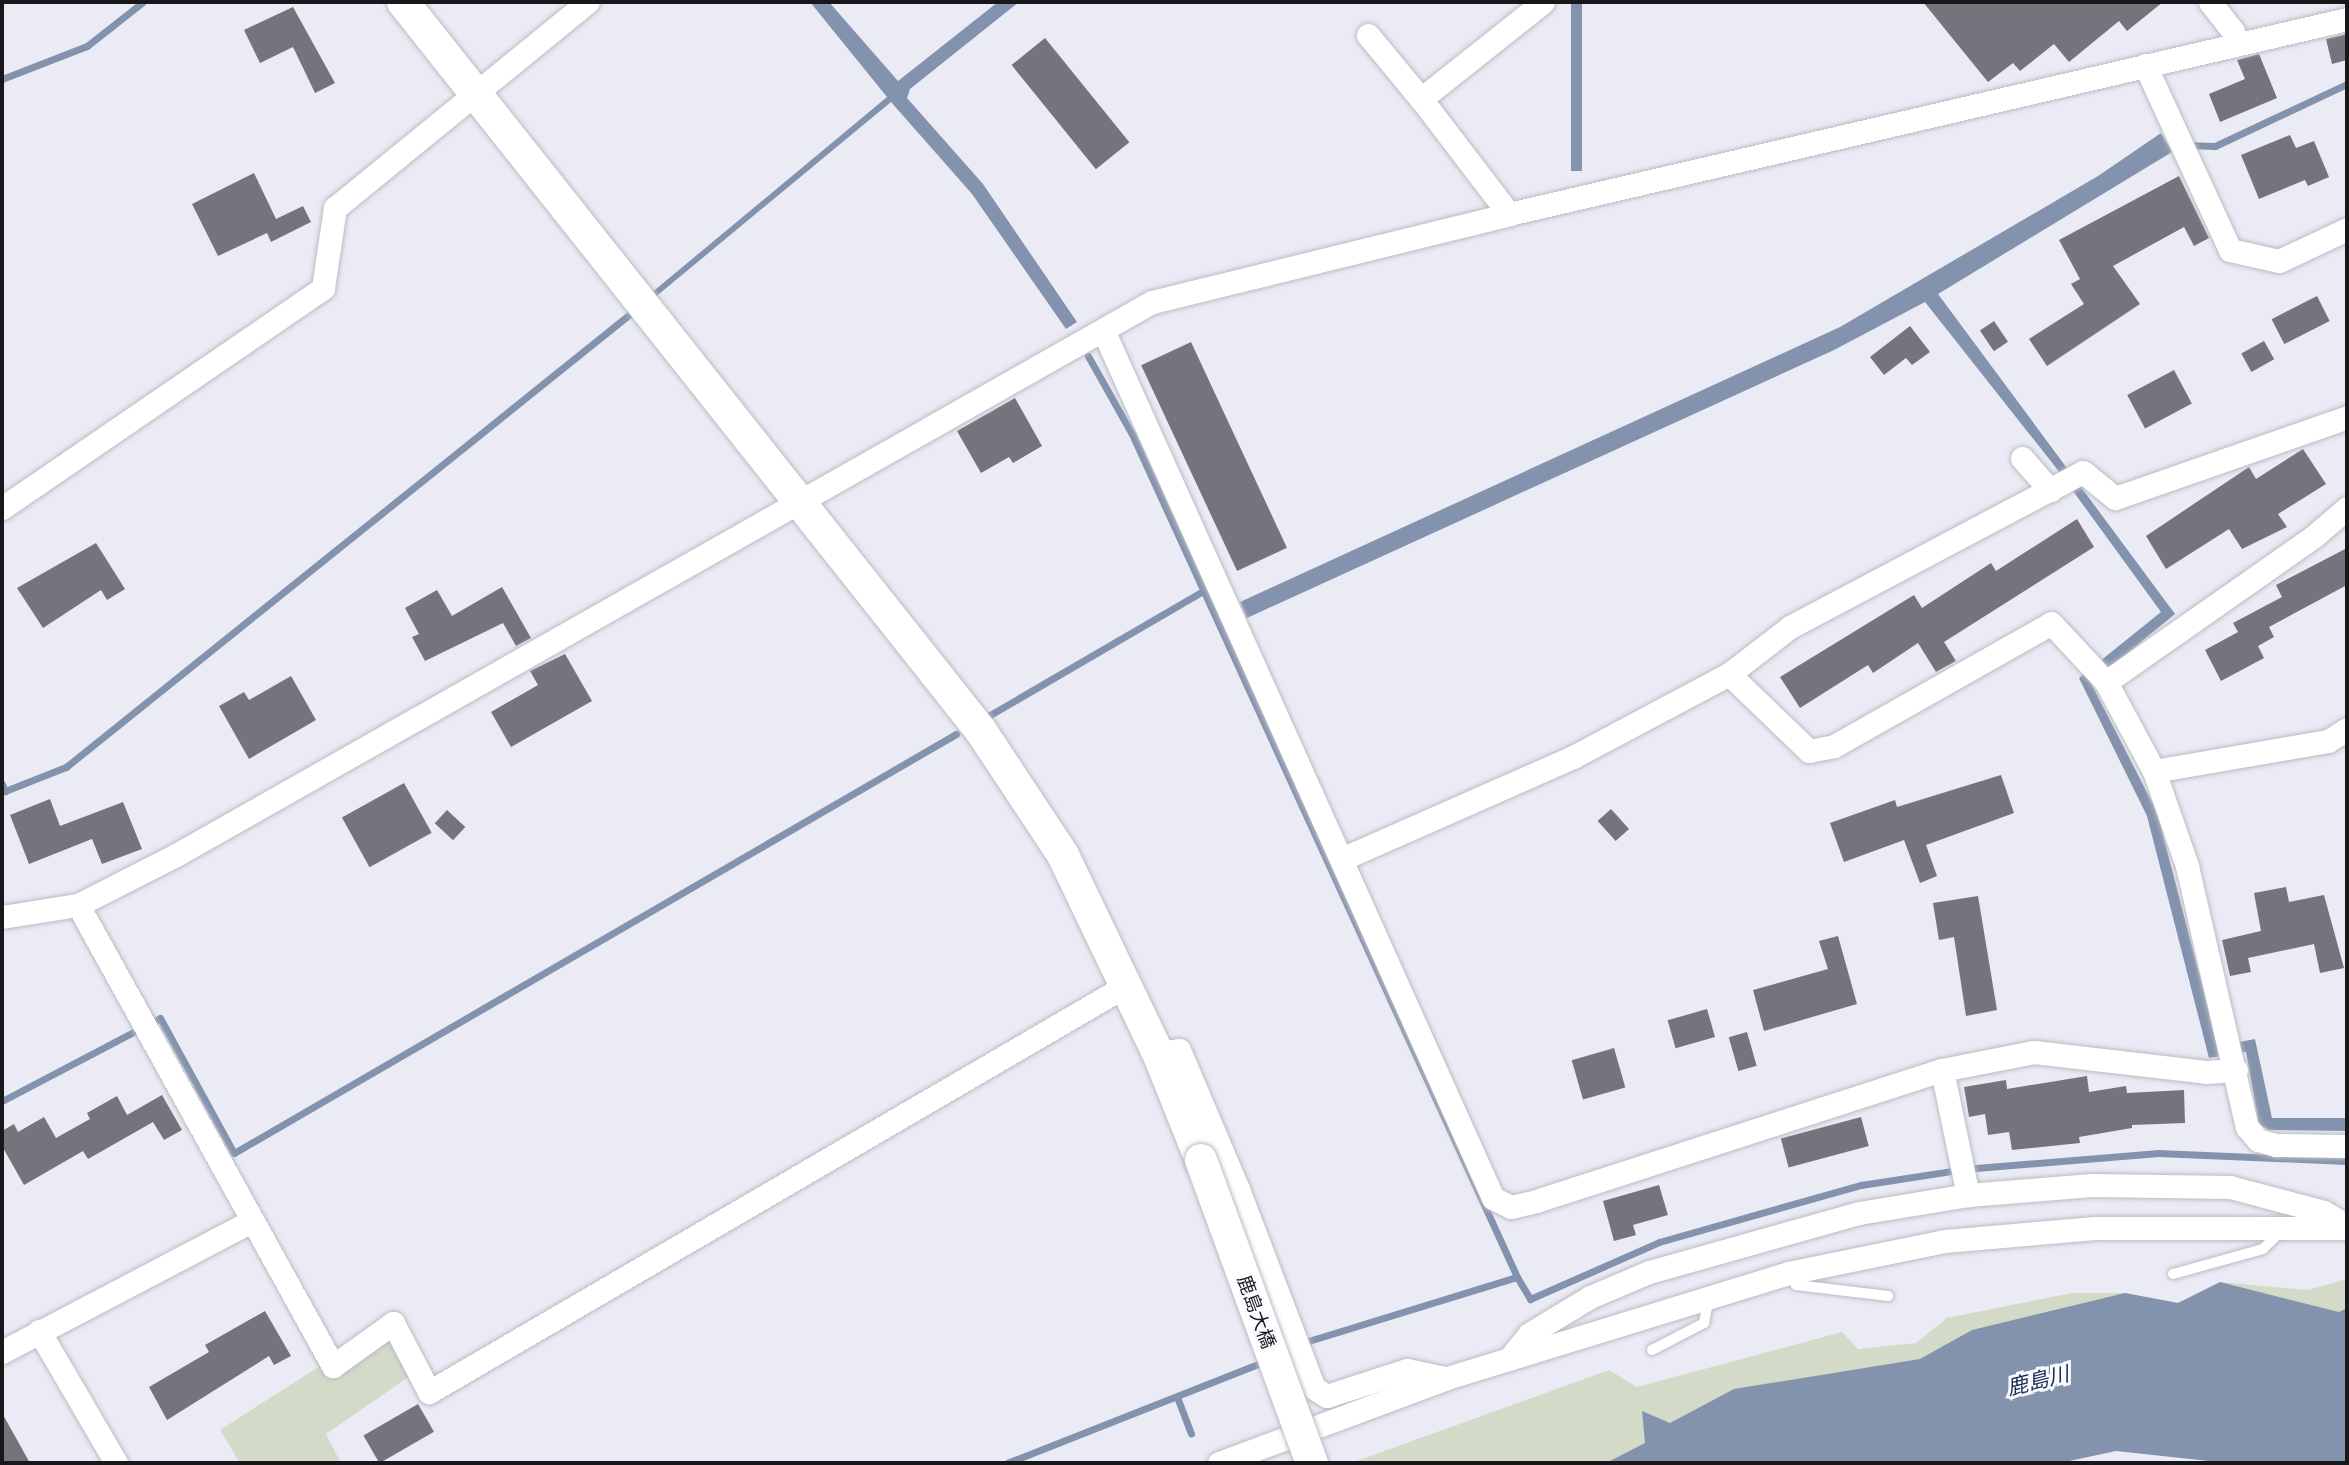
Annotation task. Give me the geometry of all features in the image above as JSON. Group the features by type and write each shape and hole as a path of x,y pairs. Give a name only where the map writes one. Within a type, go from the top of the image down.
{"street":[{"name":"鹿島大橋","path":"403,2 981,731 1063,855 1158,1054 1201,1160 1312,1463"},
{"path":"2,508 323,288 335,208 588,2"},
{"path":"1421,99 1543,2"},
{"path":"2210,2 2233,31 2236,44"},
{"path":"2,917 78,905 176,855 798,499 1152,302 1509,214 2347,19"},
{"path":"1368,35 1509,214"},
{"path":"2145,65 2230,250 2279,261 2347,229"},
{"path":"1103,330 1344,858 1493,1198 1511,1207 1942,1070 2034,1052 2206,1072 2233,1056"},
{"path":"1344,858 1573,757 1729,674 1790,627 2083,472 2115,498 2347,419"},
{"path":"2022,458 2054,487"},
{"path":"2106,682 2313,537 2347,508"},
{"path":"1729,674 1809,751 1834,746 2051,623 2106,682 2154,771 2187,866 2233,1056 2247,1127 2258,1140 2276,1145 2347,1146"},
{"path":"2154,771 2328,741 2347,729"},
{"path":"78,905 332,1366 393,1323 429,1392 1127,985"},
{"path":"1158,1054 1179,1050 1314,1388 1327,1396 1407,1370 1447,1378"},
{"path":"1942,1070 1967,1189"},
{"path":"1509,1359 1529,1334 1590,1297 1649,1272 1859,1213 1967,1189 2092,1185 2230,1187 2324,1212 2347,1227"},
{"path":"2,1352 251,1221"},
{"path":"1219,1463 1447,1378 1710,1294 1788,1273 1945,1241 2094,1228 2281,1230 2347,1227"},
{"path":"40,1331 116,1463"}],"lane":[{"path":"2173,1274 2263,1249 2281,1230"},
{"path":"1788,1273 1796,1285 1888,1296"},
{"path":"1652,1350 1704,1323 1710,1294"}],"green space":[{"path":"2347,1279 2347,1343 1675,1463 1351,1463 1609,1370 1637,1387 1842,1332 1858,1349 1916,1343 1947,1318 2072,1293 2125,1293 2178,1303 2220,1282 2308,1290"},
{"path":"398,1316 423,1367 326,1434 341,1463 240,1463 220,1430"}],"water":[{"path":"810,2 829,2 898,81 998,2 1019,2 910,89 907,98 983,184 1077,322 1066,329 972,194 891,102 653,299 650,294 887,97"},
{"path":"1571,2 1582,2 1582,171 1571,171"},
{"path":"2161,133 2172,152 1938,294 2175,614 2091,683 2157,812 2218,1046 2255,1039 2272,1118 2347,1118 2347,1131 2269,1130 2259,1124 2246,1052 2209,1058 2147,816 2079,678 2161,612 2057,469 1925,302 1834,350 1247,618 1240,602 1840,327 2098,176"},
{"name":"鹿島川","path":"2220,1282 2339,1312 2347,1308 2347,1463 2227,1463 2116,1451 2060,1463 1606,1463 1645,1443 1642,1411 1670,1423 1734,1389 1920,1359 1972,1330 2125,1293 2178,1303"}],"building":[{"path":"1923,2 2163,2 2127,31 2119,21 2069,62 2054,44 2020,71 2013,63 1988,82"},
{"path":"293,7 335,83 315,93 293,47 260,63 244,30"},
{"path":"2347,34 2347,60 2332,64 2326,39"},
{"path":"1045,38 1129,142 1096,169 1012,65"},
{"path":"2259,54 2277,98 2220,122 2209,94 2245,79 2237,60"},
{"path":"2290,135 2296,148 2314,141 2329,177 2308,186 2305,180 2259,199 2241,155"},
{"path":"254,173 276,219 303,206 311,222 271,242 267,233 218,256 192,204"},
{"path":"2179,176 2209,238 2194,246 2184,227 2113,266 2140,304 2047,366 2029,339 2084,304 2071,284 2080,279 2059,240"},
{"path":"2317,296 2330,321 2284,344 2272,319"},
{"path":"1994,321 2008,342 1994,351 1980,331"},
{"path":"1910,326 1930,352 1912,365 1906,358 1884,375 1870,357"},
{"path":"2264,341 2274,359 2251,372 2241,354"},
{"path":"1191,342 1287,548 1237,571 1141,365"},
{"path":"2174,370 2192,404 2145,428 2127,395"},
{"path":"1015,398 1042,446 1013,463 1009,457 981,473 957,431"},
{"path":"2303,449 2326,484 2278,514 2287,527 2242,549 2229,529 2166,569 2146,536 2249,467 2256,479"},
{"path":"2077,519 2094,547 1944,642 1956,661 1936,672 1918,643 1873,673 1868,665 1800,708 1780,677 1914,595 1922,608 1991,563 1996,571"},
{"path":"96,543 125,589 107,600 101,590 43,628 17,588"},
{"path":"2347,548 2347,585 2269,627 2274,637 2258,646 2264,658 2221,681 2205,650 2238,632 2233,623 2282,597 2276,585"},
{"path":"502,587 531,638 516,646 503,623 425,661 412,637 419,634 405,608 437,590 452,616"},
{"path":"565,654 592,701 511,747 491,712 538,685 530,671"},
{"path":"291,676 316,720 249,759 219,706 244,692 249,700"},
{"path":"2001,775 2014,813 1926,845 1937,876 1920,883 1904,840 1844,862 1830,823 1895,800 1897,807"},
{"path":"404,783 432,833 370,867 342,817"},
{"path":"50,799 60,826 123,802 142,849 102,864 92,839 29,864 10,815"},
{"path":"1611,809 1629,829 1616,841 1598,821"},
{"path":"447,810 465,827 453,840 435,823"},
{"path":"2286,887 2289,902 2324,895 2344,968 2320,973 2314,944 2248,958 2251,972 2230,976 2222,940 2261,931 2254,893"},
{"path":"1978,896 1997,1010 1966,1016 1954,937 1939,940 1933,903"},
{"path":"1838,936 1857,1004 1764,1031 1753,990 1828,969 1819,941"},
{"path":"1707,1009 1715,1037 1676,1048 1668,1020"},
{"path":"1747,1032 1757,1066 1738,1071 1729,1037"},
{"path":"1614,1048 1625,1087 1583,1100 1572,1060"},
{"path":"2087,1076 2089,1092 2126,1086 2127,1093 2184,1090 2185,1123 2132,1125 2132,1128 2079,1137 2080,1143 2012,1150 2009,1132 1988,1135 1985,1114 1969,1117 1964,1087 2006,1080 2007,1089"},
{"path":"162,1095 182,1130 164,1140 153,1122 88,1159 83,1151 24,1185 2,1146 2,1131 14,1124 18,1132 44,1117 56,1138 90,1119 87,1113 117,1096 127,1115"},
{"path":"1861,1117 1869,1146 1789,1167 1781,1138"},
{"path":"1659,1185 1668,1215 1633,1225 1636,1235 1614,1241 1603,1201"},
{"path":"265,1311 291,1356 274,1365 269,1356 167,1420 149,1387 209,1352 205,1345"},
{"path":"418,1404 434,1432 380,1463 363,1436"},
{"path":"2,1413 30,1463 2,1463"}],"waterway":[{"path":"2,79 87,46 143,2"},
{"path":"2185,145 2215,146 2347,84"},
{"path":"2,784 5,791 66,767 631,313"},
{"path":"1088,356 1132,434 1517,1277"},
{"path":"990,715 1201,592"},
{"path":"2,1101 160,1018 234,1153 956,734"},
{"path":"1302,1343 1517,1277 1530,1299 1659,1242 1861,1185 1964,1169 2158,1153 2347,1161"},
{"path":"1007,1463 1266,1361"},
{"path":"1177,1397 1191,1433"}]}
